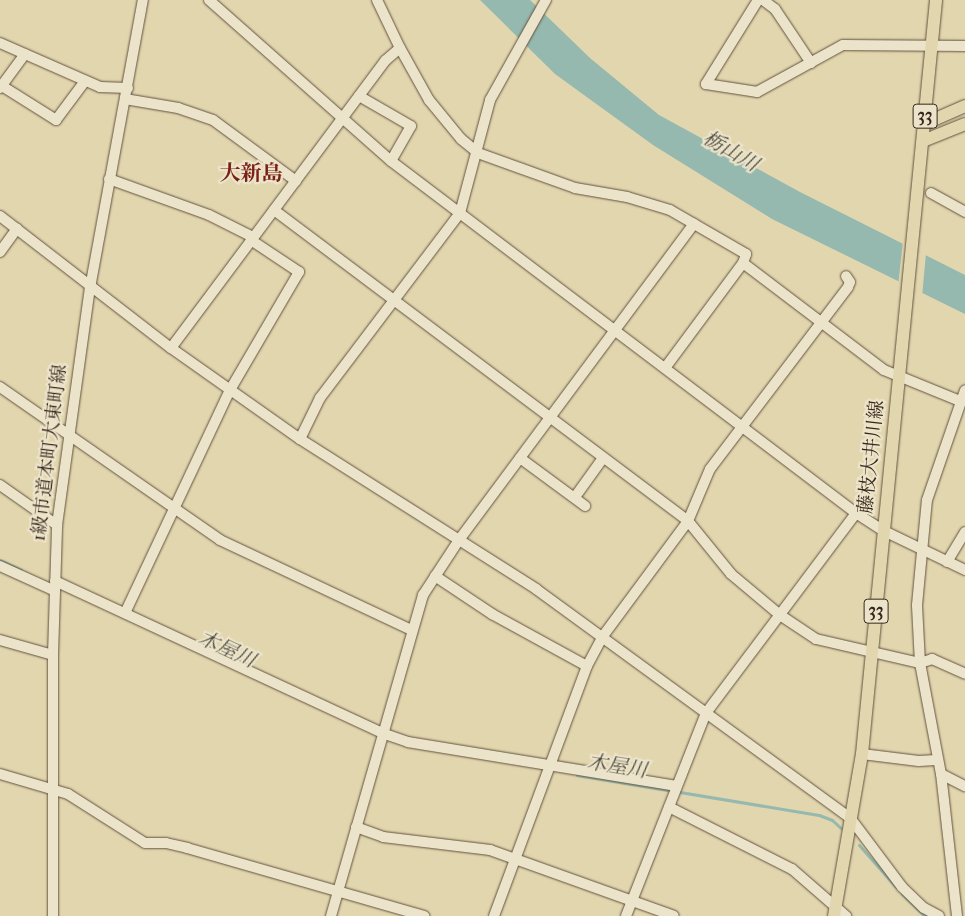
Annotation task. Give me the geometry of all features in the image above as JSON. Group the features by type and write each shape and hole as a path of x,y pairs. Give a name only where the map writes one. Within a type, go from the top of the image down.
{"main road":[{"name":"藤枝大井川線","path":"835,911 862,754 936,0"},
{"path":"924,124 965,106"},
{"path":"923,141 965,124"}],"street":[{"name":"1級市道本町大東町線","path":"53,916 53,655 57,525 68,435 90,288 143,0"},
{"path":"378,0 400,48 429,100 461,139 478,153 567,186 626,197 670,210 746,254 744,263 665,368"},
{"path":"758,0 706,84 757,92 843,45 965,46"},
{"path":"763,0 775,10 811,63"},
{"path":"211,1 392,161 744,426 856,513 884,530 965,570"},
{"path":"300,438 320,398 392,299 460,213 478,153 490,100 511,58 545,2"},
{"path":"0,43 100,87 128,88"},
{"path":"171,348 386,60 400,48"},
{"path":"25,54 1,87 56,120 85,80"},
{"path":"359,96 411,126 392,161"},
{"path":"125,99 178,108 214,120 296,181"},
{"path":"109,179 209,215 252,238 299,272 230,390 125,613"},
{"path":"932,192 965,212"},
{"path":"274,210 549,419 688,521 731,574 780,615 816,638 872,654 920,664 932,659 965,674"},
{"path":"0,216 90,288 230,390 300,438 603,636 851,819 902,887 924,908 939,916"},
{"path":"330,916 411,630 423,595 458,540 616,331 694,224"},
{"path":"0,252 17,229"},
{"path":"744,263 884,370 963,397 927,500 920,548 917,605 920,664 936,760 941,774 960,883 957,916"},
{"path":"494,916 514,857 550,769 587,666 603,636 688,521 710,469 848,287 850,282 846,276"},
{"path":"0,387 236,550 411,630"},
{"path":"520,458 585,506"},
{"path":"575,497 603,458"},
{"path":"0,485 57,525"},
{"path":"626,916 706,713 856,513"},
{"path":"948,562 965,532"},
{"path":"0,566 125,613 382,733 408,742 675,790"},
{"path":"435,576 492,614 587,666"},
{"path":"0,640 53,655"},
{"path":"862,754 919,761 936,760"},
{"path":"0,774 68,794 145,842 166,843 187,848 424,916"},
{"path":"941,774 965,786"},
{"path":"669,807 792,869 835,911 846,916"},
{"path":"356,827 383,837 444,842 514,857 674,916"}],"water":[{"path":"480,0 530,0 590,58 659,115 800,192 965,275 965,314 772,219 653,145 555,74"}],"pier":[{"path":"903,241 926,253 922,297 898,286"}],"waterway":[{"name":"木屋川","path":"0,560 21,570"},
{"name":"木屋川","path":"577,775 819,815 832,820 841,828"},
{"name":"木屋川","path":"859,845 896,887"},
{"name":"木屋川","path":"902,894 925,916"}],"district":[{"name":"大新島","path":"251,173"}],"water label":[{"name":"栃山川","path":"731,151"}]}
